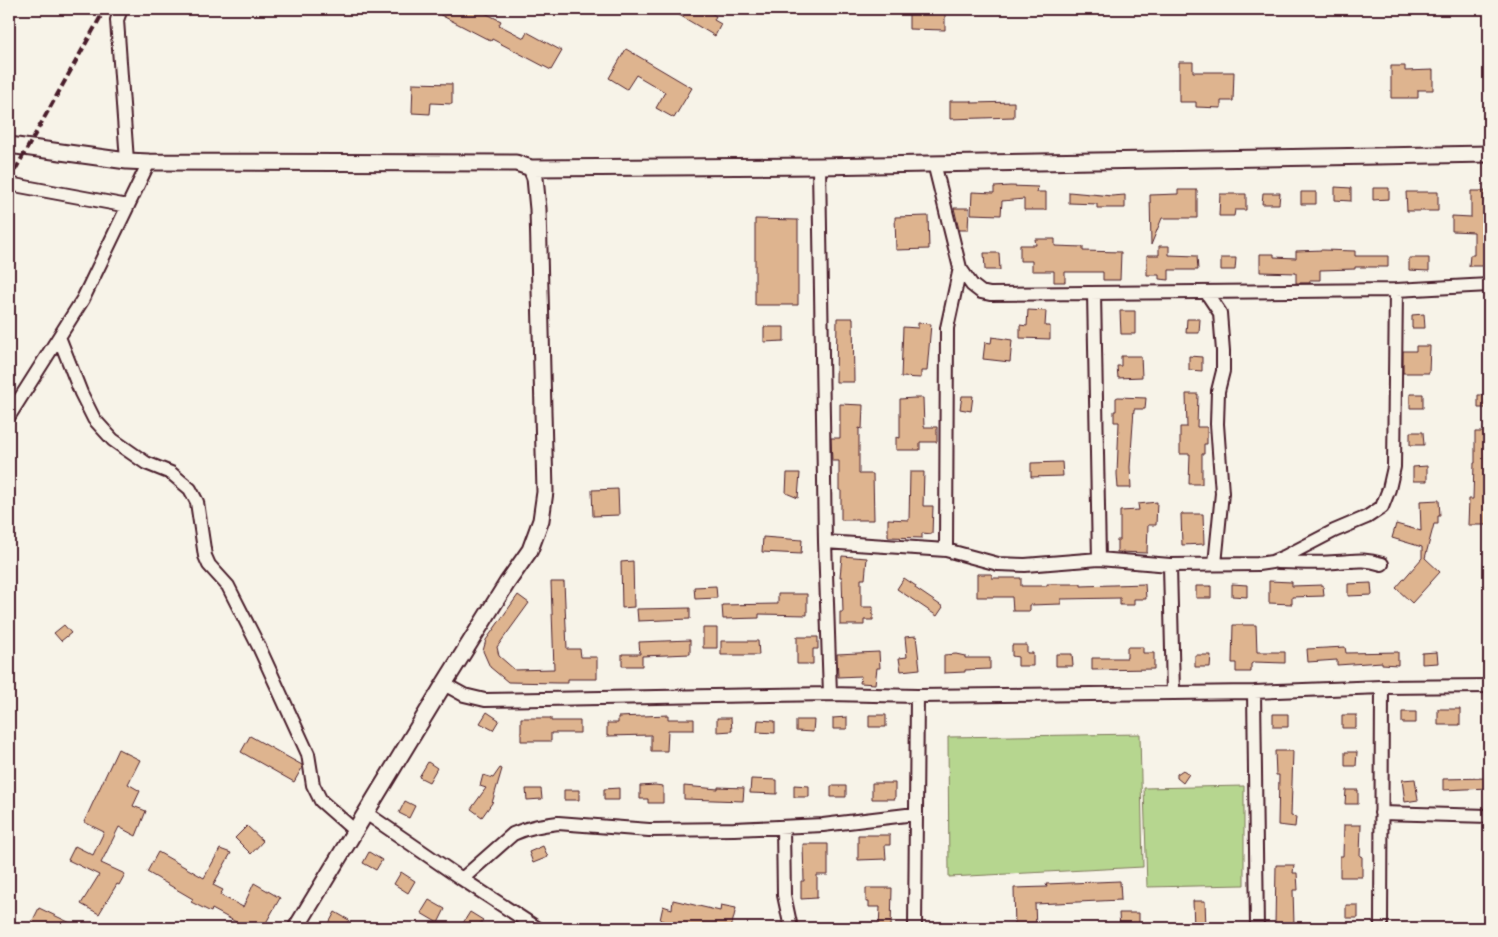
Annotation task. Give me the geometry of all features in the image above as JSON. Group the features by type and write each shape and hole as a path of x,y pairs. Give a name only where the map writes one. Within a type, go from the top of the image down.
{"street":[{"path":"121,9 117,20 127,161"},
{"path":"9,145 127,161 149,162 516,164 532,168 819,166 1489,154"},
{"path":"9,416 83,299 149,162"},
{"path":"934,163 960,268 972,285 981,292 990,294 1396,290 1489,285"},
{"path":"819,166 825,542 830,694"},
{"path":"300,927 355,830 444,684 507,583 530,550 541,520 545,492 538,209 535,178 532,168"},
{"path":"9,184 128,206"},
{"path":"946,550 947,328 960,268"},
{"path":"1272,562 1367,517 1382,507 1389,489 1394,467 1396,290"},
{"path":"1206,292 1220,313 1223,351 1223,371 1218,390 1217,424 1222,493 1215,564"},
{"path":"1094,293 1099,559"},
{"path":"59,337 81,393 94,419 114,440 146,463 171,473 190,489 197,502 199,522 209,565 228,586 259,647 308,754 313,785 321,801 355,830"},
{"path":"825,542 946,550 998,564 1025,565 1099,559 1170,565 1272,562 1335,563 1354,559 1369,560 1382,564"},
{"path":"1170,565 1172,692"},
{"path":"444,684 464,695 485,700 830,694 917,696 1254,692 1382,687 1489,686"},
{"path":"1381,928 1382,687"},
{"path":"1254,692 1257,928"},
{"path":"914,928 917,696"},
{"path":"366,813 537,928"},
{"path":"1381,813 1489,816"},
{"path":"462,879 513,834 524,829 544,825 558,823 649,830 783,827 823,825 915,814"},
{"path":"783,827 784,895 791,928"}],"green space":[{"path":"1140,734 1143,867 949,877 948,737"},
{"path":"1244,786 1244,885 1147,887 1144,788"}],"building":[{"path":"429,9 487,9 485,13 501,21 499,25 524,38 527,32 562,51 551,70"},
{"path":"669,9 704,9 716,16 714,20 721,24 715,36"},
{"path":"909,9 945,9 945,30 909,29"},
{"path":"626,49 692,88 674,118 656,108 665,92 636,75 627,89 609,78"},
{"path":"1179,62 1193,62 1193,72 1234,72 1233,101 1221,101 1221,108 1196,107 1196,102 1179,102"},
{"path":"1391,66 1405,66 1405,71 1433,70 1433,90 1418,90 1418,98 1391,98"},
{"path":"413,83 452,84 452,104 431,103 430,114 412,113"},
{"path":"950,101 972,101 972,103 1014,102 1014,117 950,119"},
{"path":"994,187 1038,187 1037,192 1046,192 1046,210 1024,210 1024,199 1002,201 1001,215 971,214 972,192 994,193"},
{"path":"1335,187 1351,188 1351,201 1335,200"},
{"path":"1373,188 1389,188 1389,199 1373,200"},
{"path":"1178,190 1197,190 1197,218 1162,218 1151,245 1150,195 1178,194"},
{"path":"1471,191 1485,191 1486,256 1489,256 1489,266 1469,266 1470,255 1474,255 1474,232 1452,231 1452,216 1471,217"},
{"path":"1069,192 1112,196 1125,195 1125,208 1097,208 1097,204 1069,203"},
{"path":"1301,192 1316,192 1316,204 1301,204"},
{"path":"1406,192 1438,192 1438,211 1407,211"},
{"path":"1263,193 1280,193 1279,204 1262,204"},
{"path":"1220,194 1246,194 1246,210 1235,210 1234,216 1219,216"},
{"path":"954,208 969,208 968,230 959,230"},
{"path":"928,216 929,249 896,250 895,217"},
{"path":"755,219 798,220 798,305 755,305"},
{"path":"1035,239 1055,239 1055,246 1083,247 1083,251 1121,252 1120,280 1103,280 1103,272 1065,272 1065,282 1054,282 1054,271 1032,271 1032,261 1020,261 1020,245 1036,245"},
{"path":"1159,246 1169,246 1169,255 1197,256 1198,270 1169,270 1169,280 1159,279 1159,275 1147,275 1147,255 1159,255"},
{"path":"1296,251 1355,251 1355,256 1388,256 1388,267 1320,270 1320,280 1310,280 1310,283 1296,283 1296,273 1260,272 1260,254 1274,254 1274,257 1296,258"},
{"path":"984,253 999,253 1000,270 985,270"},
{"path":"1221,258 1236,258 1235,270 1221,270"},
{"path":"1409,258 1429,258 1429,271 1409,270"},
{"path":"1028,310 1046,311 1045,326 1050,326 1050,339 1020,338 1020,325 1027,326"},
{"path":"1120,311 1135,311 1135,334 1121,334"},
{"path":"1424,314 1425,328 1412,328 1412,315"},
{"path":"837,318 853,318 854,382 836,382"},
{"path":"1187,319 1200,319 1199,333 1186,333"},
{"path":"918,323 931,324 927,371 921,371 921,378 901,377 903,327 918,328"},
{"path":"764,327 784,327 784,341 764,342"},
{"path":"992,337 1012,340 1010,362 983,359 985,342 991,343"},
{"path":"1416,346 1430,346 1429,373 1403,373 1403,351 1416,351"},
{"path":"1121,356 1141,356 1142,377 1118,378 1117,366 1121,366"},
{"path":"1189,356 1202,357 1202,371 1189,370"},
{"path":"1186,394 1198,394 1197,427 1207,427 1207,444 1204,444 1204,454 1202,454 1202,484 1189,484 1190,454 1180,454 1180,427 1187,427"},
{"path":"1410,394 1423,394 1423,408 1410,408"},
{"path":"1478,395 1489,395 1489,408 1478,408"},
{"path":"962,396 973,396 971,411 960,409"},
{"path":"923,398 924,427 937,427 937,442 920,442 920,450 896,450 896,437 900,438 900,399"},
{"path":"1116,398 1146,398 1145,409 1134,409 1130,467 1131,488 1118,488 1119,422 1114,422 1114,411 1116,411"},
{"path":"840,404 863,405 862,429 859,428 859,474 873,474 874,520 841,520 839,461 832,461 831,438 840,438"},
{"path":"1410,432 1423,432 1424,445 1410,445"},
{"path":"1475,432 1489,432 1489,525 1468,525 1469,499 1473,499"},
{"path":"1062,462 1063,476 1031,477 1031,463"},
{"path":"1427,466 1427,481 1413,481 1413,467"},
{"path":"910,472 924,472 923,506 933,506 932,534 922,533 922,538 888,537 888,519 909,520"},
{"path":"787,473 800,473 798,498 786,493"},
{"path":"618,489 619,515 593,516 592,490"},
{"path":"1439,500 1440,516 1438,516 1438,524 1434,524 1425,558 1440,572 1412,603 1396,588 1422,558 1422,547 1392,538 1396,524 1421,531 1420,501"},
{"path":"1157,502 1156,525 1148,525 1147,553 1117,552 1117,540 1120,540 1120,511 1139,510 1138,504"},
{"path":"1181,514 1203,514 1204,544 1182,545"},
{"path":"763,537 802,540 801,554 762,552"},
{"path":"842,556 867,558 865,579 861,579 861,607 873,607 873,620 864,620 864,625 840,625 840,612 843,612 842,577 840,577"},
{"path":"633,561 634,607 622,608 621,562"},
{"path":"977,574 992,574 992,578 1021,578 1021,586 1047,586 1047,584 1081,584 1081,586 1145,584 1146,599 1134,599 1134,605 1120,605 1120,598 1061,599 1061,604 1030,605 1030,611 1013,611 1012,597 977,597"},
{"path":"904,578 943,607 937,616 897,589"},
{"path":"1269,581 1292,582 1292,586 1323,585 1324,596 1292,597 1292,604 1269,603"},
{"path":"551,582 564,582 567,649 580,649 581,657 597,657 597,679 568,679 568,683 508,682 490,667 483,651 486,640 518,595 529,603 497,647 499,656 515,670 554,669"},
{"path":"1371,583 1372,595 1348,596 1348,584"},
{"path":"1232,584 1247,585 1247,597 1232,596"},
{"path":"716,586 717,598 695,599 694,587"},
{"path":"1196,586 1211,586 1211,598 1196,598"},
{"path":"778,594 807,594 807,615 759,614 759,618 723,619 722,605 778,604"},
{"path":"690,608 690,619 638,621 637,609"},
{"path":"64,625 71,633 61,641 54,633"},
{"path":"1233,625 1256,625 1257,652 1285,652 1285,663 1254,662 1251,664 1251,672 1236,672 1236,663 1232,663"},
{"path":"703,628 717,628 717,648 703,648"},
{"path":"916,636 920,669 901,671 899,658 907,657 905,637"},
{"path":"797,637 818,637 818,649 813,649 813,664 797,664"},
{"path":"690,640 690,654 642,656 642,666 622,666 622,654 640,654 639,642"},
{"path":"721,641 758,641 759,655 721,655"},
{"path":"1012,645 1027,645 1027,653 1033,653 1033,666 1018,666 1018,657 1012,656"},
{"path":"1127,647 1143,647 1143,653 1154,653 1154,669 1092,670 1092,658 1127,658"},
{"path":"1345,647 1346,653 1398,652 1398,665 1382,664 1382,662 1337,665 1337,660 1308,662 1307,649"},
{"path":"879,652 880,668 877,668 875,684 860,683 861,676 838,677 837,654"},
{"path":"1437,652 1438,663 1422,664 1422,653"},
{"path":"956,654 965,656 965,658 990,658 990,669 944,673 944,655"},
{"path":"1056,654 1072,654 1073,666 1056,666"},
{"path":"1195,655 1211,655 1210,667 1195,667"},
{"path":"1438,709 1460,709 1460,725 1438,725"},
{"path":"487,712 499,720 493,730 480,723"},
{"path":"1402,712 1416,712 1416,723 1402,723"},
{"path":"1273,714 1288,714 1288,727 1273,727"},
{"path":"668,715 668,719 694,719 694,730 668,730 667,751 651,751 651,735 607,736 607,723 618,723 618,717"},
{"path":"869,715 886,715 886,727 869,727"},
{"path":"1342,715 1356,715 1356,728 1342,728"},
{"path":"847,717 847,729 833,729 833,718"},
{"path":"521,718 551,718 551,721 580,721 580,733 551,733 551,741 521,741"},
{"path":"717,718 731,718 732,731 717,732"},
{"path":"758,720 775,721 775,733 757,732"},
{"path":"796,720 814,720 813,732 796,731"},
{"path":"250,736 302,765 294,782 241,752"},
{"path":"118,749 140,760 128,784 140,791 133,806 146,811 136,836 119,827 101,863 125,874 99,914 81,904 99,875 68,860 75,846 93,855 104,832 84,822"},
{"path":"1275,751 1293,751 1291,816 1296,817 1295,827 1278,825 1279,775 1276,775"},
{"path":"1345,752 1357,752 1356,766 1345,766"},
{"path":"428,762 437,768 429,782 419,777"},
{"path":"500,768 502,769 492,803 482,817 471,809 486,788 480,786 483,775 493,778"},
{"path":"1183,770 1189,774 1183,783 1177,778 1177,774"},
{"path":"1489,778 1489,788 1443,790 1443,779"},
{"path":"751,779 777,780 777,794 750,793"},
{"path":"1415,779 1418,800 1405,802 1402,780"},
{"path":"872,783 895,783 895,799 872,799"},
{"path":"794,785 809,786 809,797 794,797"},
{"path":"640,786 663,786 663,803 648,803 648,799 640,799"},
{"path":"684,786 718,789 718,787 744,788 743,801 684,799"},
{"path":"831,786 846,786 846,797 831,797"},
{"path":"619,788 619,800 604,800 604,789"},
{"path":"526,789 541,789 542,799 527,800"},
{"path":"564,790 579,790 579,800 564,800"},
{"path":"1346,790 1358,790 1358,804 1345,804"},
{"path":"405,801 415,806 409,818 399,813"},
{"path":"1344,825 1361,825 1360,856 1362,856 1362,877 1340,877 1340,856 1343,856"},
{"path":"247,826 263,841 251,854 235,838"},
{"path":"858,835 890,835 890,845 885,845 886,859 858,860"},
{"path":"803,844 828,844 828,875 817,875 817,898 801,899 801,881 804,881"},
{"path":"543,846 548,857 533,863 529,852"},
{"path":"220,849 231,853 213,885 223,890 220,895 243,907 254,883 280,898 263,928 233,928 236,922 212,909 211,912 191,902 193,899 147,872 158,852 204,878"},
{"path":"369,852 382,860 376,870 363,863"},
{"path":"1276,865 1294,865 1293,873 1297,873 1298,890 1293,890 1294,925 1275,925"},
{"path":"401,872 415,881 408,893 394,884"},
{"path":"1120,881 1121,900 1035,904 1036,928 1015,928 1014,888 1047,887 1046,884"},
{"path":"866,888 892,888 891,928 879,928 880,907 869,907 869,902 866,902"},
{"path":"429,900 445,909 438,923 421,913"},
{"path":"673,900 720,911 721,905 736,908 731,928 665,928 667,922 660,920 663,906 672,909"},
{"path":"1193,901 1205,901 1206,928 1194,928"},
{"path":"1346,905 1358,905 1358,918 1346,918"},
{"path":"39,908 81,928 44,928 32,922"},
{"path":"335,912 349,920 344,928 338,928 329,923"},
{"path":"470,912 483,920 477,928 472,928 463,923"},
{"path":"1119,913 1139,913 1139,928 1120,928"}],"railway":[{"path":"9,181 105,9"}]}
